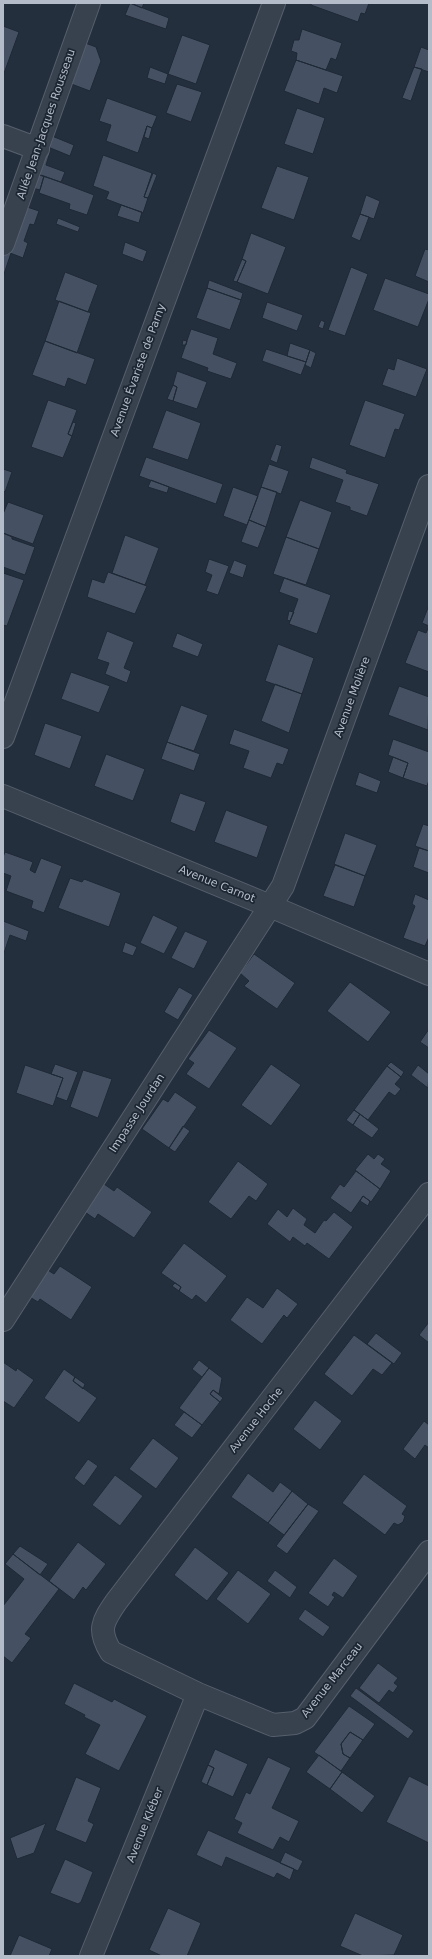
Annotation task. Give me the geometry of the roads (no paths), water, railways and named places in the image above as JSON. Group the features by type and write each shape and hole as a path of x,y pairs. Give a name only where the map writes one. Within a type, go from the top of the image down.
{"street":[{"name":"Allée Jean-Jacques Rousseau","path":"3,244 38,149 88,3"},
{"name":"Avenue Évariste de Parny","path":"3,737 274,3"},
{"path":"3,136 38,149"},
{"name":"Avenue Molière","path":"270,906 283,886 429,486"},
{"name":"Avenue Carnot","path":"3,796 270,906 429,974"},
{"name":"Impasse Jourdan","path":"3,1320 270,906"},
{"name":"Avenue Hoche","path":"111,1652 103,1640 103,1626 108,1613 429,1194"},
{"name":"Avenue Marceau","path":"111,1652 198,1694 273,1725 295,1723 305,1718 429,1552"},
{"name":"Avenue Kléber","path":"91,1956 198,1694"}]}
